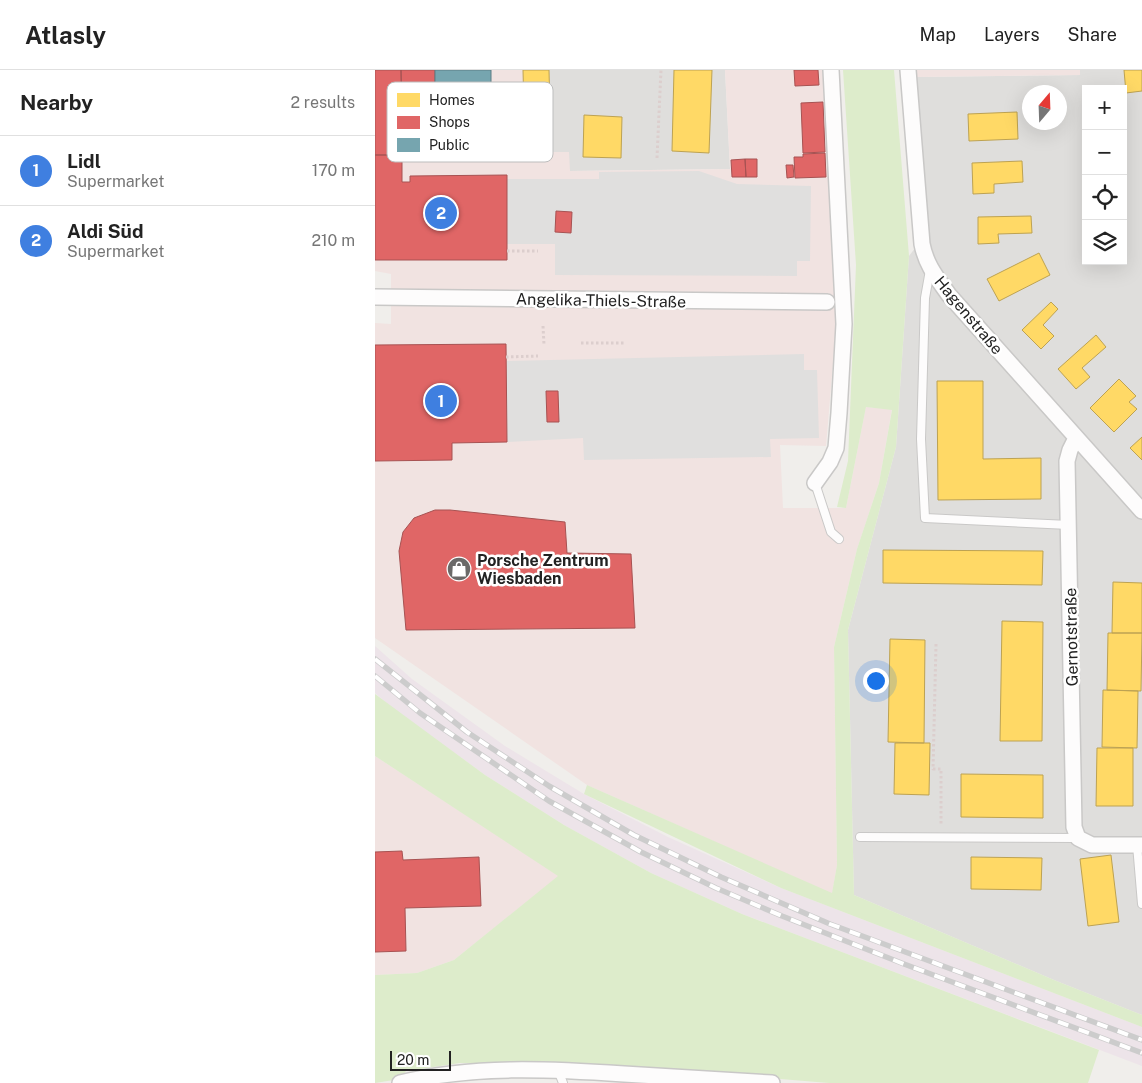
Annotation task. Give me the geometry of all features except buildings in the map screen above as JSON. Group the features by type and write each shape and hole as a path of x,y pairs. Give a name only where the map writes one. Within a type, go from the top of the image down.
{"street":[{"path":"815,483 830,462 835,448 844,341 831,70"},
{"name":"Hagenstraße","path":"908,70 922,244 930,270 949,295 1142,511"},
{"name":"Angelika-Thiels-Straße","path":"375,297 827,302"},
{"name":"Gernotstraße","path":"1076,438 1069,450 1067,461 1073,826 1078,838"},
{"path":"1078,838 1092,845 1140,845"},
{"path":"400,1083 431,1075 560,1076 772,1083"}],"lane":[{"path":"930,270 925,298 921,439 925,518 1069,525"},
{"path":"815,483 831,532 839,539"},
{"path":"860,837 1078,838"},
{"path":"1140,845 1142,904"}],"path":[{"path":"657,158 661,70"},
{"path":"507,251 538,251"},
{"path":"543,326 544,345"},
{"path":"581,343 626,343"},
{"path":"506,357 538,356"},
{"path":"936,644 933,769 941,769 941,838"}],"shaded area":[{"path":"375,70 549,70 549,82 387,82 387,162 553,162 553,152 569,152 570,171 730,169 725,70 825,70 837,316 826,446 780,445 783,508 846,508 866,407 892,409 879,483 857,549 834,647 837,865 832,894 587,785 375,638 375,323 391,324 391,274 375,271"},
{"path":"549,70 725,70 730,169 570,171 553,154 553,82 549,82"},
{"path":"917,70 1080,70 1080,75 917,77"},
{"path":"1080,70 1142,70 1142,1015 1054,980 854,895 848,630 896,447 909,256 928,231 917,77 1080,75"},
{"path":"699,171 737,184 811,186 810,261 797,261 797,276 555,275 555,244 507,244 507,179 599,179 599,172"},
{"path":"804,354 804,370 817,370 819,438 770,439 771,457 584,460 583,438 507,442 507,361"},
{"path":"375,646 412,679 505,746 584,794 668,837 781,888 1142,1027 1142,1066 742,914 651,873 564,825 485,775 389,705 375,693"},
{"path":"375,756 559,876 454,960 417,973 375,975"}],"green space":[{"path":"843,70 894,70 909,256 896,447 848,630 854,895 1054,980 1142,1015 1142,1027 781,888 584,794 587,785 832,893 837,865 834,647 857,549 879,483 892,410 866,407 846,508 837,507 848,461 856,265"},
{"path":"375,694 485,775 564,825 651,873 742,914 1099,1050 1088,1083 829,1083 634,1067 460,1063 406,1071 400,1079 375,1083 375,975 417,973 454,960 558,876 375,756"}],"railway":[{"path":"375,659 467,732 549,786 634,835 721,877 830,924 1142,1040"},
{"path":"375,676 420,713 549,801 641,852 716,888 782,916 1142,1053"}],"place":[{"name":"Aldi Süd","path":"441,213"},
{"name":"Lidl","path":"441,401"},
{"name":"Porsche Zentrum Wiesbaden","path":"459,569"}]}
